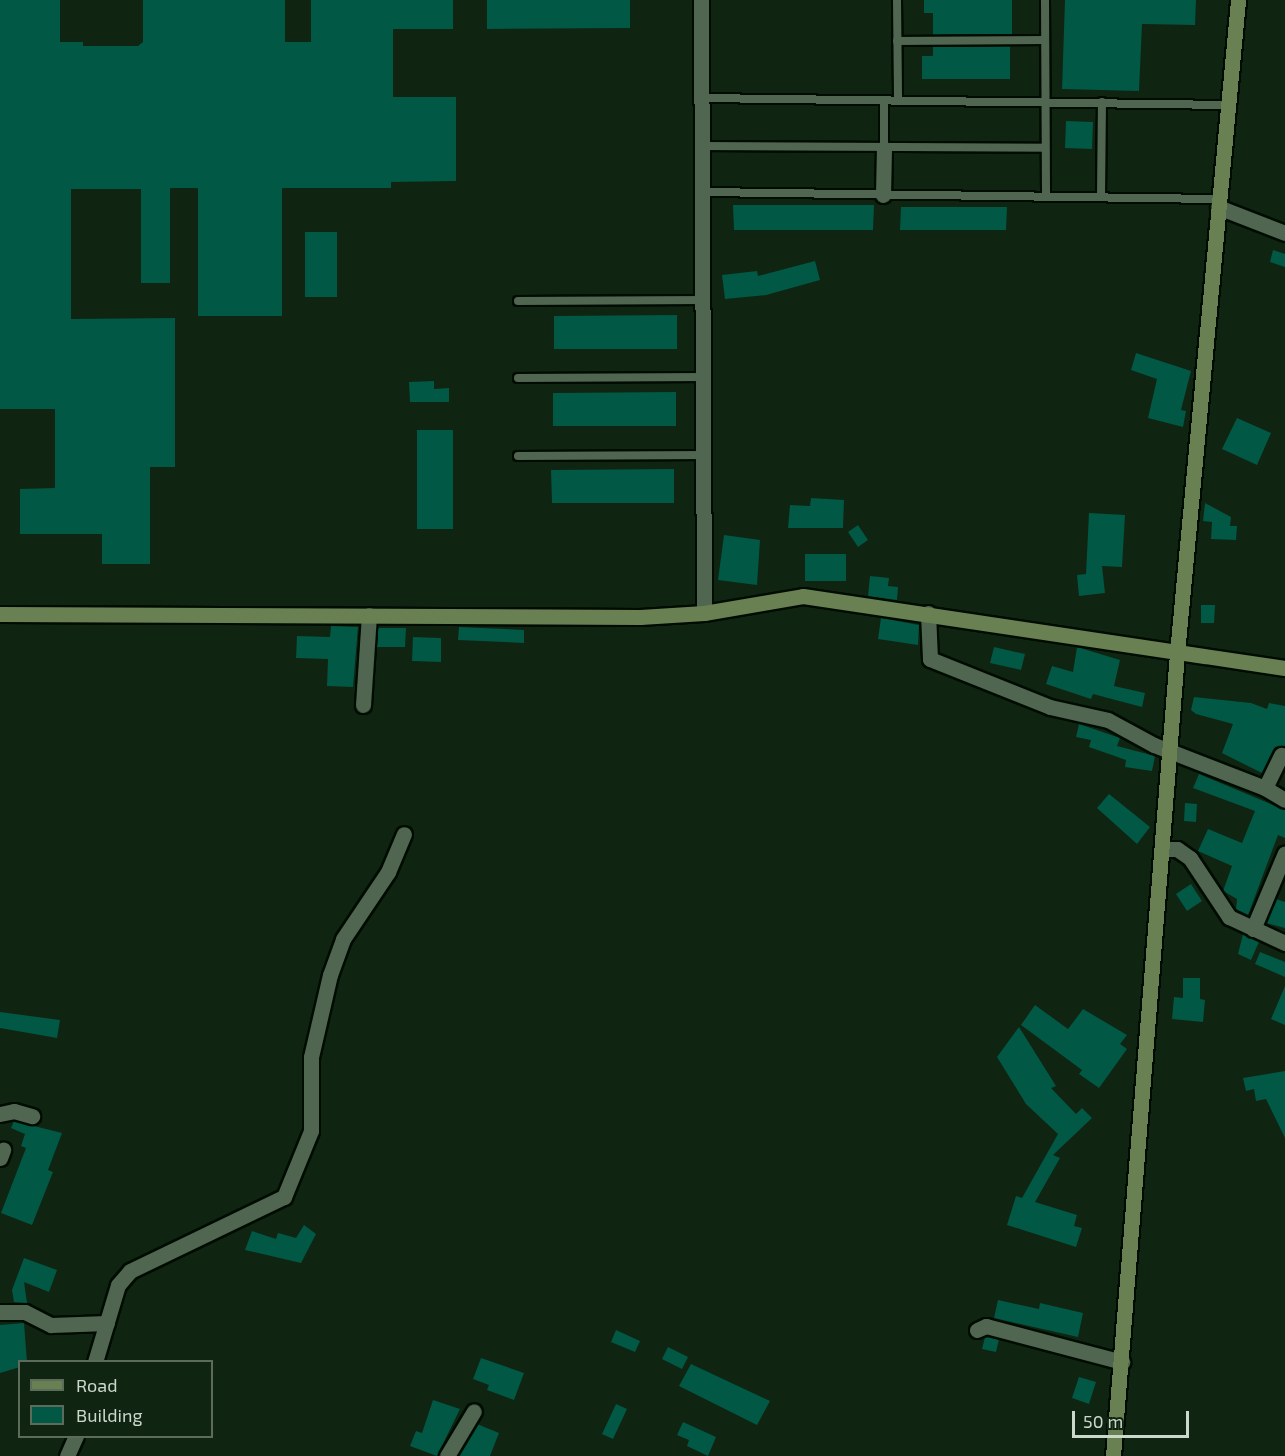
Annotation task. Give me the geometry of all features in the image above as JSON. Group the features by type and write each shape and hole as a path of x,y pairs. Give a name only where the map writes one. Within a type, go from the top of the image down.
{"street":[{"path":"701,0 704,613"},
{"path":"1113,1456 1172,750 1177,653 1238,0"},
{"path":"883,195 884,149"},
{"path":"1218,203 1285,233"},
{"path":"0,614 640,617 704,613 802,596 1285,668"},
{"path":"928,613 930,659 1050,707 1108,720 1172,750 1265,788 1285,800"},
{"path":"363,705 369,615"},
{"path":"1265,788 1281,755"},
{"path":"96,1360 118,1285 130,1271 284,1197 311,1131 311,1057 330,975 343,939 388,872 404,834"},
{"path":"1162,849 1177,849 1190,858 1229,917 1285,943"},
{"path":"1252,929 1285,853"},
{"path":"0,1114 14,1111 32,1116"},
{"path":"0,1312 25,1312 51,1325 107,1323"},
{"path":"977,1330 986,1326 1122,1362"},
{"path":"447,1456 474,1411"},
{"path":"67,1456 76,1438"}],"lane":[{"path":"897,0 898,100"},
{"path":"1045,0 1046,194"},
{"path":"897,41 1044,40"},
{"path":"702,98 1046,100 1228,105"},
{"path":"884,100 884,149"},
{"path":"1101,196 1102,102"},
{"path":"702,147 1046,148"},
{"path":"703,192 883,195 1046,194 1218,203"},
{"path":"518,301 704,300"},
{"path":"518,378 704,377"},
{"path":"518,456 704,455"}],"building":[{"path":"0,0 60,0 60,42 83,42 83,46 138,46 143,42 143,0 285,0 285,42 311,42 311,0 453,0 453,29 393,29 393,97 456,97 456,181 391,182 391,188 282,188 282,316 198,316 198,188 170,188 170,283 141,283 141,189 71,189 71,319 175,318 175,467 150,467 150,564 102,564 102,534 20,534 20,489 55,488 55,409 0,409"},
{"path":"487,0 630,0 630,28 487,29"},
{"path":"924,0 1012,0 1012,34 933,35 933,13 924,13"},
{"path":"1065,0 1196,0 1195,25 1142,24 1139,91 1062,89"},
{"path":"1010,46 1010,79 922,79 922,56 933,56 933,47"},
{"path":"1066,121 1093,122 1092,149 1065,148"},
{"path":"733,205 874,205 873,230 734,230"},
{"path":"901,207 1007,207 1006,230 900,230"},
{"path":"305,232 337,232 337,297 305,297"},
{"path":"1273,250 1285,254 1285,267 1270,262"},
{"path":"815,261 820,280 766,295 725,299 722,275 757,271 758,276"},
{"path":"677,315 677,349 554,349 554,316"},
{"path":"1136,353 1191,371 1181,410 1186,411 1183,427 1148,418 1157,379 1131,370"},
{"path":"434,381 434,389 449,388 449,402 410,402 409,382"},
{"path":"676,392 676,426 553,426 553,393"},
{"path":"1237,418 1271,433 1257,465 1222,449"},
{"path":"417,430 453,430 453,529 417,529"},
{"path":"674,469 674,503 552,503 551,470"},
{"path":"811,498 844,500 843,528 788,528 790,505 810,506"},
{"path":"1205,503 1231,517 1230,526 1237,526 1236,540 1211,539 1212,522 1203,521"},
{"path":"1089,513 1125,515 1122,567 1102,566 1105,593 1079,596 1077,575 1086,574"},
{"path":"858,525 868,540 858,547 848,532"},
{"path":"724,535 760,540 757,585 718,580"},
{"path":"805,554 846,554 846,581 805,581"},
{"path":"870,576 889,578 888,586 898,587 897,600 868,596"},
{"path":"1201,605 1215,605 1214,623 1201,623"},
{"path":"881,618 919,625 918,645 878,639"},
{"path":"331,626 358,627 353,687 327,686 328,659 296,658 297,636 330,637"},
{"path":"459,627 524,630 524,643 458,640"},
{"path":"378,628 406,628 405,647 377,647"},
{"path":"413,637 441,638 441,662 412,661"},
{"path":"994,647 1025,654 1021,670 990,663"},
{"path":"1077,647 1120,660 1114,686 1145,693 1142,707 1093,694 1091,699 1046,684 1052,666 1073,672"},
{"path":"1194,697 1251,703 1267,709 1269,703 1285,706 1285,746 1275,747 1262,773 1222,753 1233,724 1196,714 1191,710"},
{"path":"1079,724 1120,738 1117,746 1155,756 1152,771 1125,767 1126,760 1089,747 1091,740 1076,737"},
{"path":"1199,774 1285,810 1285,838 1278,835 1248,915 1236,909 1237,899 1223,891 1232,866 1198,851 1208,829 1242,843 1255,811 1193,788"},
{"path":"1109,794 1150,827 1137,844 1097,808"},
{"path":"1185,803 1197,804 1196,822 1184,821"},
{"path":"1191,884 1202,901 1187,911 1176,894"},
{"path":"1276,899 1285,902 1285,928 1266,923"},
{"path":"1243,934 1259,942 1251,960 1238,954"},
{"path":"1260,952 1285,962 1285,977 1255,964"},
{"path":"1183,978 1200,978 1200,999 1205,1000 1203,1022 1172,1019 1174,997 1183,998"},
{"path":"1285,986 1285,1025 1271,1019"},
{"path":"1035,1005 1068,1029 1083,1009 1127,1035 1120,1044 1127,1049 1099,1088 1079,1074 1082,1070 1021,1025"},
{"path":"0,1012 60,1020 57,1038 0,1028"},
{"path":"1019,1027 1056,1086 1051,1088 1076,1114 1082,1108 1092,1118 1053,1155 1060,1158 1035,1202 1077,1215 1074,1226 1082,1228 1076,1247 1007,1225 1016,1196 1022,1198 1058,1134 1026,1104 997,1057"},
{"path":"1285,1071 1285,1138 1266,1099 1256,1101 1254,1089 1246,1091 1243,1078"},
{"path":"14,1121 62,1133 48,1170 53,1172 32,1225 1,1213 26,1148 21,1146 25,1134 11,1128"},
{"path":"304,1225 316,1234 301,1263 245,1250 252,1231 276,1239 278,1233 296,1238"},
{"path":"24,1258 57,1270 49,1292 24,1282 27,1303 14,1302 12,1290"},
{"path":"998,1300 1039,1309 1040,1303 1083,1313 1078,1337 994,1318"},
{"path":"24,1323 27,1360 18,1360 18,1368 0,1373 0,1325"},
{"path":"616,1330 640,1341 635,1352 611,1342"},
{"path":"985,1337 999,1339 996,1352 982,1349"},
{"path":"668,1347 688,1357 682,1369 662,1359"},
{"path":"481,1358 524,1373 514,1400 487,1390 489,1385 473,1379"},
{"path":"691,1364 770,1401 757,1425 679,1386"},
{"path":"1079,1377 1096,1382 1089,1404 1072,1398"},
{"path":"433,1400 460,1409 437,1456 410,1446 416,1431 422,1433"},
{"path":"616,1404 627,1409 613,1439 602,1434"},
{"path":"683,1422 716,1437 708,1456 687,1446 689,1440 677,1435"},
{"path":"477,1424 499,1433 490,1456 458,1456"}]}
